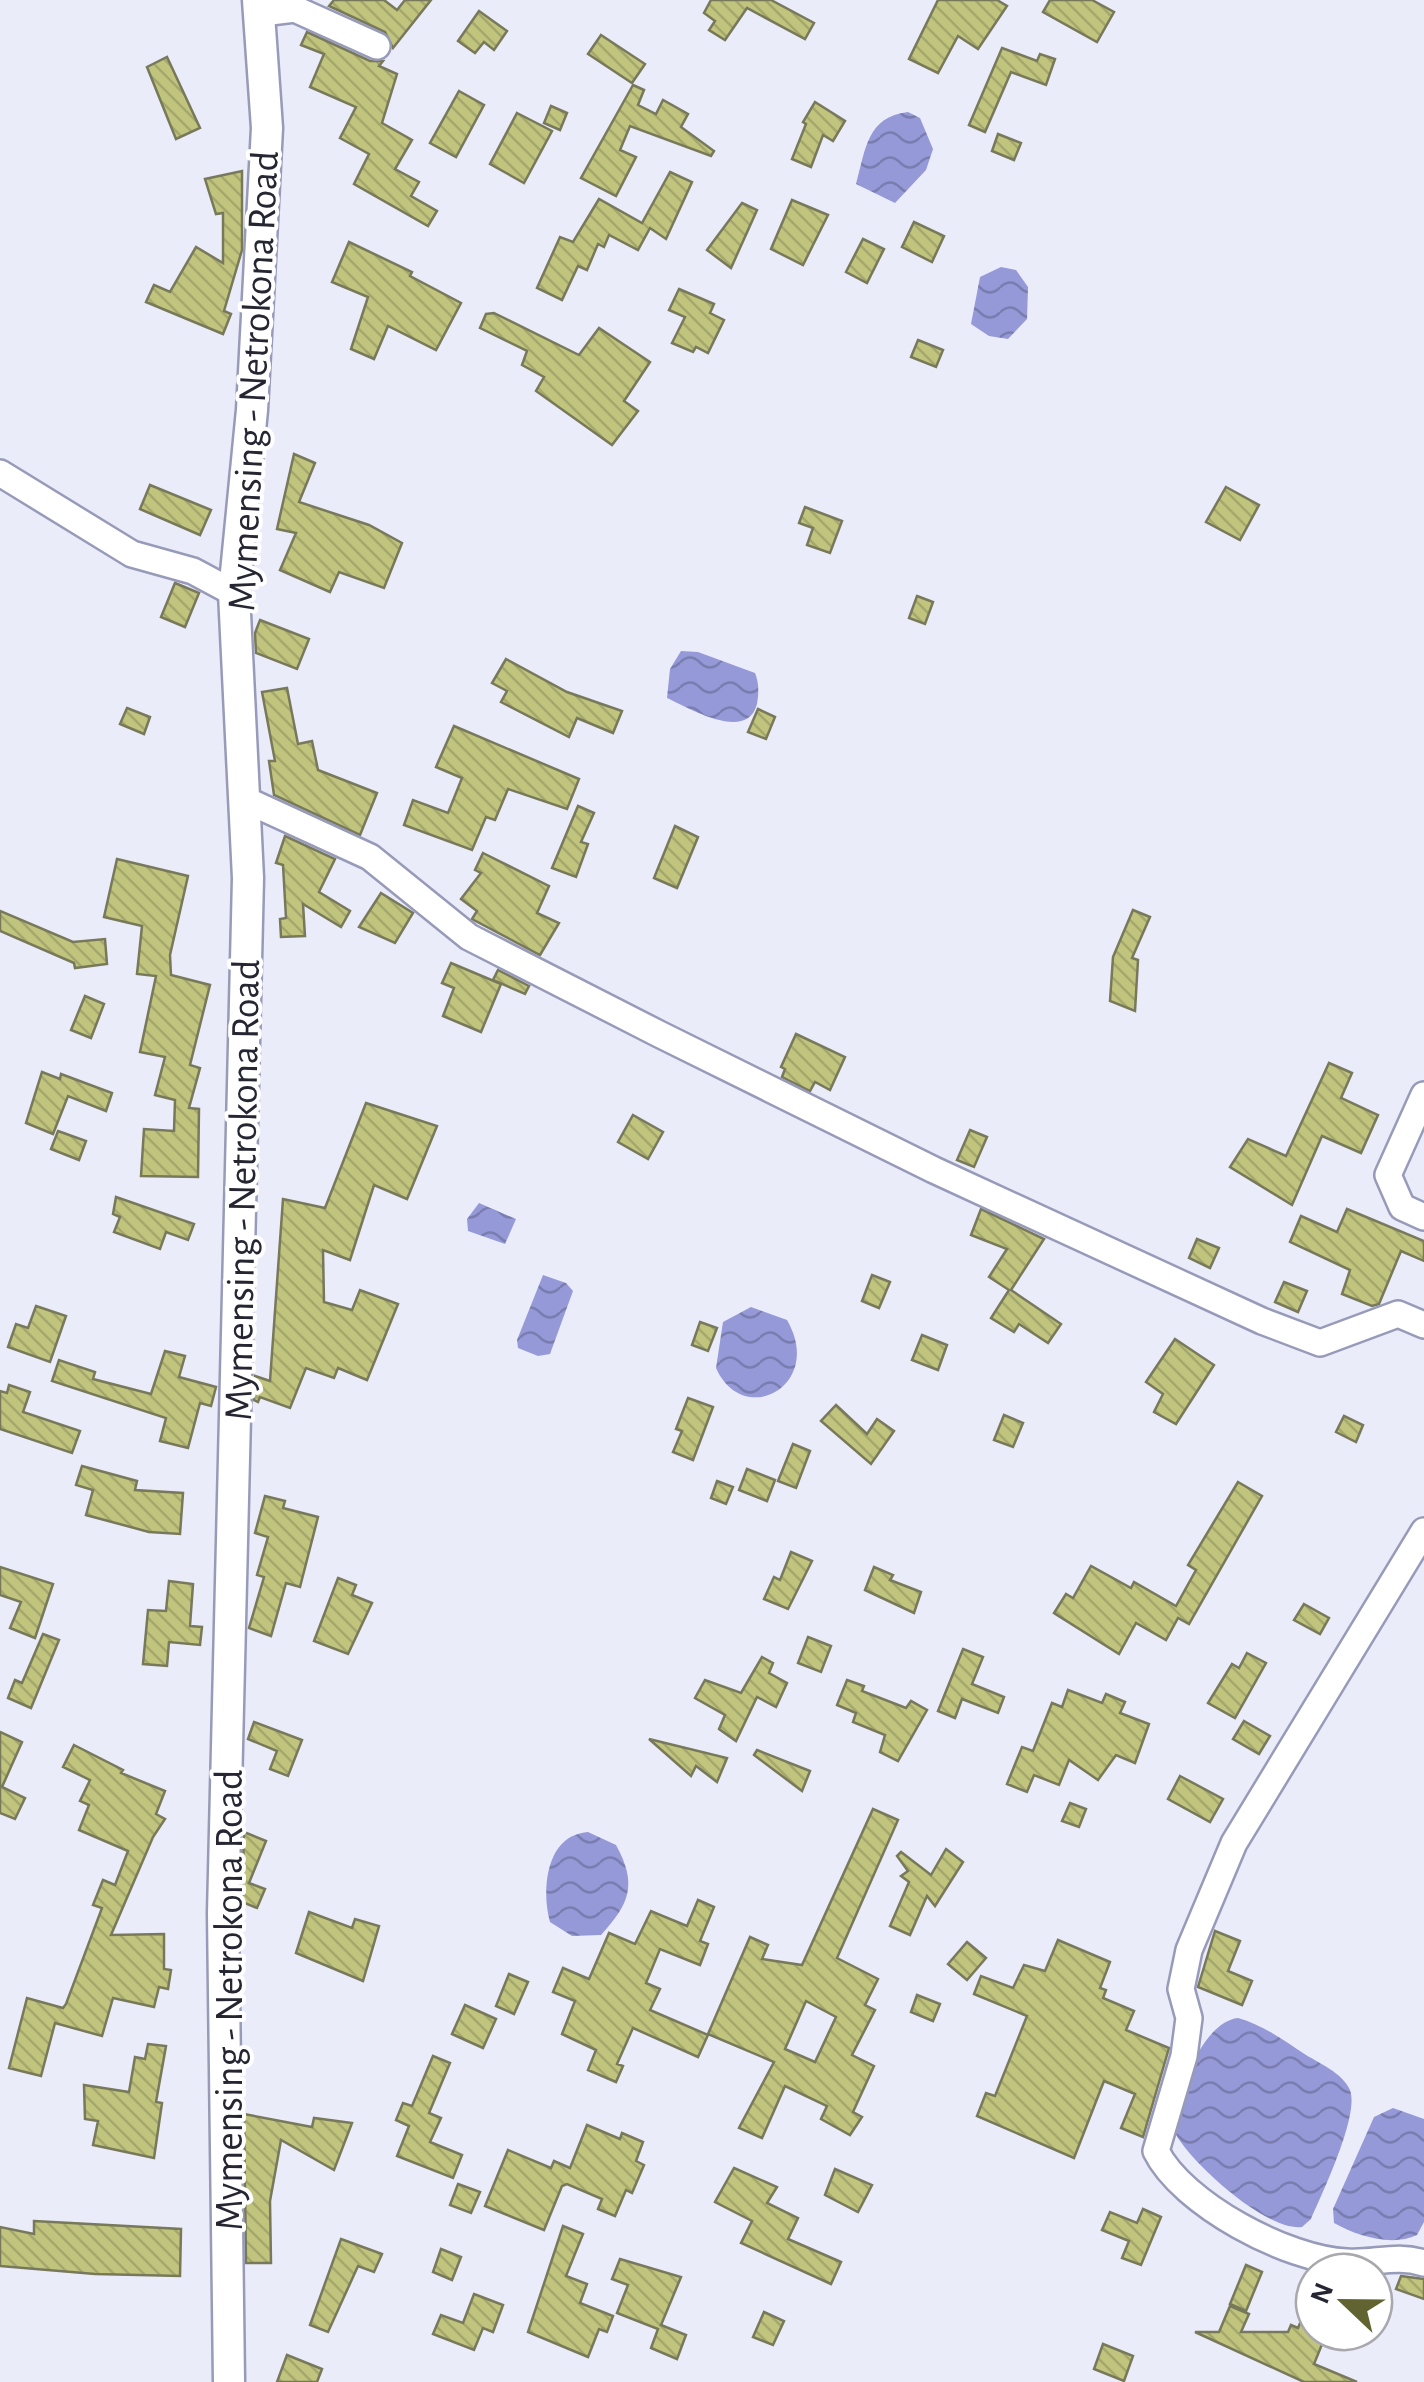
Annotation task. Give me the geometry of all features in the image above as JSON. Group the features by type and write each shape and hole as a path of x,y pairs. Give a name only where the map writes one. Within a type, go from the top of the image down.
{"main road":[{"name":"Mymensing - Netrokona Road","path":"229,2382 223,1912 248,801 234,593 252,410 267,128 260,7"}],"street":[{"path":"260,7 295,9 377,46"},
{"path":"0,473 132,554 193,571 234,593"},
{"path":"248,801 370,858 470,937 934,1170 1262,1322 1320,1343 1398,1314 1424,1325"},
{"path":"1424,1095 1388,1176 1402,1207 1424,1217"},
{"path":"1424,1531 1234,1843 1216,1882 1189,1950 1181,1990 1188,2018 1184,2056 1156,2151 1169,2173 1206,2204 1289,2250 1350,2263 1382,2258 1424,2263"}],"water":[{"path":"908,112 920,118 933,149 926,170 895,203 856,184 876,127 894,115"},
{"path":"1001,267 1016,270 1028,287 1027,319 1008,339 989,336 971,324 980,277"},
{"path":"681,651 698,652 755,673 758,696 751,715 730,722 703,715 667,698 670,669"},
{"path":"479,1203 516,1219 505,1244 468,1231 467,1219"},
{"path":"543,1275 566,1283 573,1291 550,1354 538,1356 518,1348 517,1340"},
{"path":"751,1307 787,1320 796,1344 796,1364 788,1380 776,1392 760,1397 744,1396 728,1386 716,1368 723,1322"},
{"path":"588,1832 616,1845 627,1872 627,1893 601,1935 572,1936 550,1922 547,1880 555,1853 563,1843"},
{"path":"1238,2018 1265,2029 1330,2069 1349,2088 1352,2099 1346,2133 1311,2219 1302,2227 1270,2219 1231,2193 1197,2161 1175,2133 1179,2101 1192,2064 1212,2033"},
{"path":"1393,2108 1424,2119 1424,2222 1417,2235 1386,2240 1364,2236 1334,2223 1333,2209 1374,2117"}],"building":[{"path":"334,0 384,0 397,10 405,0 431,0 393,48 385,32 329,6"},
{"path":"711,0 771,0 814,23 805,39 747,8 725,40 709,30 715,21 704,13"},
{"path":"938,0 997,0 1007,6 978,49 958,36 938,73 909,59"},
{"path":"1050,0 1092,0 1114,12 1097,42 1043,12"},
{"path":"479,11 507,31 494,50 484,42 475,53 458,41"},
{"path":"307,32 370,61 383,61 379,66 397,74 382,123 412,140 395,169 419,182 411,196 437,211 428,226 354,184 369,154 340,138 356,107 310,87 324,54 301,45"},
{"path":"601,35 645,64 632,83 588,54"},
{"path":"1002,48 1037,61 1040,54 1055,59 1046,85 1011,72 985,132 969,125"},
{"path":"167,57 200,128 176,139 147,67"},
{"path":"633,85 644,90 638,105 656,114 663,100 688,114 681,127 714,151 711,156 630,126 620,150 636,157 616,196 581,178"},
{"path":"459,91 484,105 456,157 430,143"},
{"path":"815,102 845,121 833,141 823,135 811,167 792,159 806,124 803,122"},
{"path":"551,106 567,113 560,130 544,123"},
{"path":"517,113 552,131 524,183 490,164"},
{"path":"998,134 1021,143 1014,160 992,151"},
{"path":"242,171 242,250 224,311 231,314 223,334 146,302 154,285 170,292 196,247 223,263 223,213 216,214 205,179"},
{"path":"670,172 692,182 666,239 650,228 638,250 609,235 604,247 598,244 587,270 578,266 562,300 537,288 560,237 573,242 599,199 642,223"},
{"path":"792,200 828,215 803,265 771,249"},
{"path":"742,203 757,210 731,268 707,250"},
{"path":"914,222 944,236 932,262 902,247"},
{"path":"863,239 884,249 867,283 846,272"},
{"path":"349,242 412,272 410,276 461,303 436,350 388,326 374,359 351,349 368,297 332,282"},
{"path":"679,289 714,304 710,313 724,320 708,353 696,347 693,352 672,343 685,317 669,310"},
{"path":"494,313 579,355 599,328 650,362 624,401 638,411 612,445 536,391 544,377 522,365 527,351 480,328 486,314"},
{"path":"918,340 943,350 936,367 911,357"},
{"path":"294,454 315,463 299,502 369,525 402,543 384,588 339,572 330,592 280,570 296,533 277,529"},
{"path":"150,485 211,510 200,535 140,509"},
{"path":"1226,487 1259,505 1240,540 1206,522"},
{"path":"805,507 842,521 830,553 807,545 813,528 799,523"},
{"path":"175,583 199,593 185,627 161,617"},
{"path":"917,596 933,602 925,624 909,618"},
{"path":"260,620 309,639 297,669 256,653 255,633"},
{"path":"506,659 567,692 622,711 613,733 577,718 569,737 501,702 507,691 492,683"},
{"path":"287,688 298,744 312,741 318,770 377,793 360,835 274,795 269,761 275,761 262,692"},
{"path":"127,708 150,717 144,734 120,724"},
{"path":"758,709 775,717 766,739 748,732"},
{"path":"454,726 579,779 567,809 508,789 495,820 486,817 472,850 404,825 413,800 448,813 462,778 436,767"},
{"path":"578,806 594,813 581,842 588,844 576,877 552,868"},
{"path":"675,826 698,837 677,888 654,878"},
{"path":"285,836 335,859 319,892 350,911 341,927 303,904 305,936 281,937 280,919 286,918 283,865 276,863"},
{"path":"483,853 549,886 537,913 559,923 540,955 472,919 477,911 461,899 481,873 475,870"},
{"path":"117,859 188,876 170,955 171,975 210,985 190,1065 200,1068 189,1108 199,1109 198,1177 141,1176 144,1129 174,1131 175,1100 155,1095 165,1057 140,1052 156,976 137,974 142,926 104,917"},
{"path":"381,893 413,913 395,943 359,927"},
{"path":"1133,910 1150,917 1132,958 1138,960 1135,1011 1110,1001 1113,957"},
{"path":"0,911 73,942 105,939 107,964 75,968 74,963 0,931"},
{"path":"451,963 501,984 481,1032 443,1016 454,988 442,983"},
{"path":"498,970 529,986 525,994 493,980"},
{"path":"85,996 104,1004 91,1038 71,1030"},
{"path":"796,1034 845,1057 830,1090 815,1082 810,1091 782,1077 785,1069 781,1067"},
{"path":"1329,1063 1352,1073 1341,1098 1378,1115 1361,1153 1322,1136 1292,1205 1230,1167 1248,1139 1286,1156"},
{"path":"42,1072 60,1079 61,1074 112,1093 106,1111 68,1096 53,1134 26,1123"},
{"path":"366,1103 437,1126 407,1199 374,1185 350,1260 323,1250 324,1302 352,1310 360,1290 398,1304 367,1380 338,1368 334,1378 306,1368 290,1408 260,1397 258,1402 254,1400 255,1376 270,1381 283,1199 325,1208"},
{"path":"633,1115 663,1132 648,1159 618,1142"},
{"path":"970,1130 987,1137 974,1167 957,1160"},
{"path":"58,1131 86,1141 79,1160 51,1149"},
{"path":"116,1197 194,1224 188,1240 166,1232 160,1249 114,1232 120,1217 113,1214"},
{"path":"981,1209 1044,1239 1011,1290 1061,1324 1048,1343 1019,1324 1014,1332 991,1318 1009,1290 989,1277 1007,1249 971,1235"},
{"path":"1347,1209 1424,1241 1424,1261 1401,1251 1379,1304 1372,1306 1342,1294 1350,1270 1290,1242 1301,1216 1337,1232"},
{"path":"1197,1239 1219,1248 1210,1268 1189,1258"},
{"path":"872,1275 890,1282 879,1308 862,1301"},
{"path":"1284,1282 1307,1291 1298,1312 1275,1302"},
{"path":"36,1306 66,1316 50,1362 8,1347 16,1324 28,1328"},
{"path":"700,1322 717,1328 708,1351 692,1345"},
{"path":"922,1335 947,1345 938,1370 912,1360"},
{"path":"1175,1339 1214,1365 1176,1424 1154,1412 1163,1394 1146,1382"},
{"path":"165,1351 185,1356 179,1377 216,1387 211,1406 200,1403 188,1448 160,1441 166,1418 52,1381 59,1360 95,1372 93,1379 151,1394"},
{"path":"9,1385 30,1392 23,1412 80,1431 72,1453 0,1429 0,1391 7,1393"},
{"path":"688,1398 713,1407 693,1460 673,1452 682,1431 676,1429"},
{"path":"836,1405 867,1434 877,1419 894,1431 871,1464 821,1421"},
{"path":"1004,1415 1023,1423 1013,1447 994,1440"},
{"path":"1344,1416 1363,1425 1356,1442 1336,1432"},
{"path":"793,1444 810,1451 796,1488 778,1481"},
{"path":"82,1466 137,1481 135,1490 183,1493 180,1534 149,1532 86,1515 93,1490 76,1485"},
{"path":"747,1469 775,1480 767,1501 739,1490"},
{"path":"717,1481 733,1487 726,1504 711,1498"},
{"path":"1238,1482 1262,1496 1189,1624 1178,1618 1166,1640 1136,1623 1119,1654 1054,1613 1066,1594 1073,1598 1091,1566 1131,1588 1134,1582 1176,1606 1196,1570 1188,1565"},
{"path":"265,1496 285,1501 283,1508 318,1517 300,1587 286,1583 271,1636 249,1628 264,1577 257,1575 268,1537 255,1533"},
{"path":"791,1552 812,1561 788,1609 764,1599 774,1577 780,1580"},
{"path":"0,1567 53,1584 35,1638 10,1628 21,1602 0,1595"},
{"path":"874,1567 893,1575 890,1580 921,1592 914,1613 865,1590"},
{"path":"338,1578 356,1585 352,1595 372,1603 348,1654 314,1641"},
{"path":"169,1581 193,1584 190,1626 202,1627 200,1645 169,1642 167,1666 143,1664 148,1610 166,1611"},
{"path":"1304,1604 1329,1618 1320,1634 1294,1620"},
{"path":"43,1634 59,1640 31,1708 8,1698 15,1680 22,1683"},
{"path":"808,1637 831,1646 821,1672 798,1663"},
{"path":"963,1649 983,1657 972,1684 1004,1697 998,1713 962,1699 955,1718 938,1711"},
{"path":"1247,1653 1266,1663 1235,1718 1208,1703 1232,1664 1239,1668"},
{"path":"762,1657 773,1663 769,1673 787,1683 776,1707 757,1697 736,1741 719,1729 725,1715 695,1698 705,1680 741,1693"},
{"path":"847,1680 864,1686 862,1691 906,1708 911,1701 927,1710 898,1761 880,1752 885,1735 853,1722 856,1713 837,1705"},
{"path":"1068,1690 1102,1703 1106,1694 1125,1702 1120,1713 1149,1724 1135,1763 1116,1755 1098,1780 1069,1760 1059,1785 1034,1775 1027,1792 1007,1784 1022,1747 1033,1751 1052,1703 1062,1707"},
{"path":"1244,1721 1270,1736 1259,1754 1233,1739"},
{"path":"254,1722 302,1740 288,1776 270,1769 277,1751 248,1739"},
{"path":"0,1732 22,1742 2,1787 25,1798 15,1819 0,1813"},
{"path":"649,1739 727,1758 717,1782 696,1766 691,1776"},
{"path":"74,1745 123,1770 121,1773 165,1791 156,1814 165,1819 153,1837 111,1935 164,1934 164,1969 171,1970 168,1989 159,1987 154,2007 113,1998 102,2036 55,2023 41,2076 9,2068 27,1998 63,2008 66,2004 102,1908 93,1905 103,1880 115,1885 128,1851 79,1830 89,1805 80,1801 90,1780 63,1767"},
{"path":"757,1750 810,1771 802,1791 754,1755"},
{"path":"1180,1776 1223,1799 1210,1822 1168,1799"},
{"path":"1070,1803 1086,1809 1079,1827 1062,1821"},
{"path":"873,1809 898,1820 837,1958 878,1979 865,2005 875,2010 852,2055 874,2066 853,2112 862,2117 850,2135 821,2119 827,2106 785,2086 762,2138 739,2128 774,2062 708,2034 750,1937 768,1945 762,1959 802,1965","holes":["806,2001 836,2017 815,2062 785,2049"]},
{"path":"244,1832 266,1841 249,1883 265,1889 257,1908 242,1902"},
{"path":"946,1849 963,1862 935,1906 927,1896 910,1935 890,1926 909,1882 901,1876 908,1871 897,1856 901,1852 931,1875"},
{"path":"698,1900 714,1907 700,1941 708,1944 700,1965 660,1949 646,1983 660,1989 650,2010 708,2035 698,2057 633,2028 617,2064 623,2066 616,2082 588,2070 596,2050 562,2034 575,2001 553,1992 563,1968 589,1979 609,1933 635,1944 651,1911 687,1926"},
{"path":"309,1912 352,1928 355,1919 379,1926 363,1981 296,1953"},
{"path":"1215,1931 1240,1941 1228,1971 1252,1981 1242,2005 1198,1987"},
{"path":"1058,1940 1110,1962 1100,1988 1106,1990 1103,1998 1134,2011 1126,2030 1169,2048 1143,2137 1121,2128 1135,2094 1104,2081 1074,2158 977,2116 986,2093 995,2096 1027,2016 974,1994 981,1976 1013,1988 1024,1965 1045,1971"},
{"path":"967,1942 986,1958 967,1980 948,1964"},
{"path":"509,1974 528,1982 514,2014 496,2006"},
{"path":"917,1995 940,2004 933,2021 911,2012"},
{"path":"465,2005 496,2019 483,2048 452,2034"},
{"path":"148,2044 166,2046 156,2102 162,2103 154,2158 93,2145 98,2121 85,2119 84,2085 129,2092 135,2057 145,2059"},
{"path":"433,2056 450,2063 429,2113 441,2118 430,2142 462,2155 453,2178 397,2156 409,2126 396,2120 403,2103 412,2106"},
{"path":"244,2114 312,2127 314,2118 352,2123 334,2170 281,2140 270,2201 271,2263 246,2263"},
{"path":"587,2125 620,2139 622,2133 643,2142 636,2161 644,2165 632,2193 626,2190 615,2216 598,2209 602,2199 567,2184 562,2186 544,2230 485,2206 508,2150 551,2168 554,2161 570,2168"},
{"path":"734,2168 777,2187 767,2203 798,2218 788,2239 841,2262 831,2284 741,2243 752,2221 715,2202"},
{"path":"835,2169 872,2185 858,2212 825,2195"},
{"path":"458,2184 480,2192 471,2213 450,2205"},
{"path":"1143,2209 1161,2217 1141,2265 1122,2258 1129,2241 1102,2230 1110,2212 1137,2223"},
{"path":"34,2221 181,2229 180,2276 0,2266 0,2227 34,2234"},
{"path":"563,2226 583,2234 566,2276 587,2284 580,2303 613,2316 607,2332 599,2329 588,2357 528,2332"},
{"path":"341,2239 382,2254 374,2272 358,2266 328,2332 310,2325"},
{"path":"441,2249 461,2257 452,2280 433,2272"},
{"path":"620,2259 681,2277 661,2325 686,2335 677,2359 651,2348 658,2329 617,2313 628,2285 612,2279"},
{"path":"1246,2265 1262,2272 1246,2311 1230,2304"},
{"path":"1401,2276 1424,2279 1424,2299 1396,2289"},
{"path":"474,2294 503,2305 493,2332 483,2328 474,2350 433,2334 441,2315 463,2323"},
{"path":"1230,2306 1249,2314 1241,2332 1288,2332 1291,2325 1294,2352 1319,2352 1314,2364 1357,2382 1304,2382 1195,2332 1219,2332"},
{"path":"764,2312 784,2321 773,2345 753,2337"},
{"path":"1103,2344 1133,2356 1124,2381 1094,2369"},
{"path":"287,2355 322,2369 317,2382 277,2382"}]}
